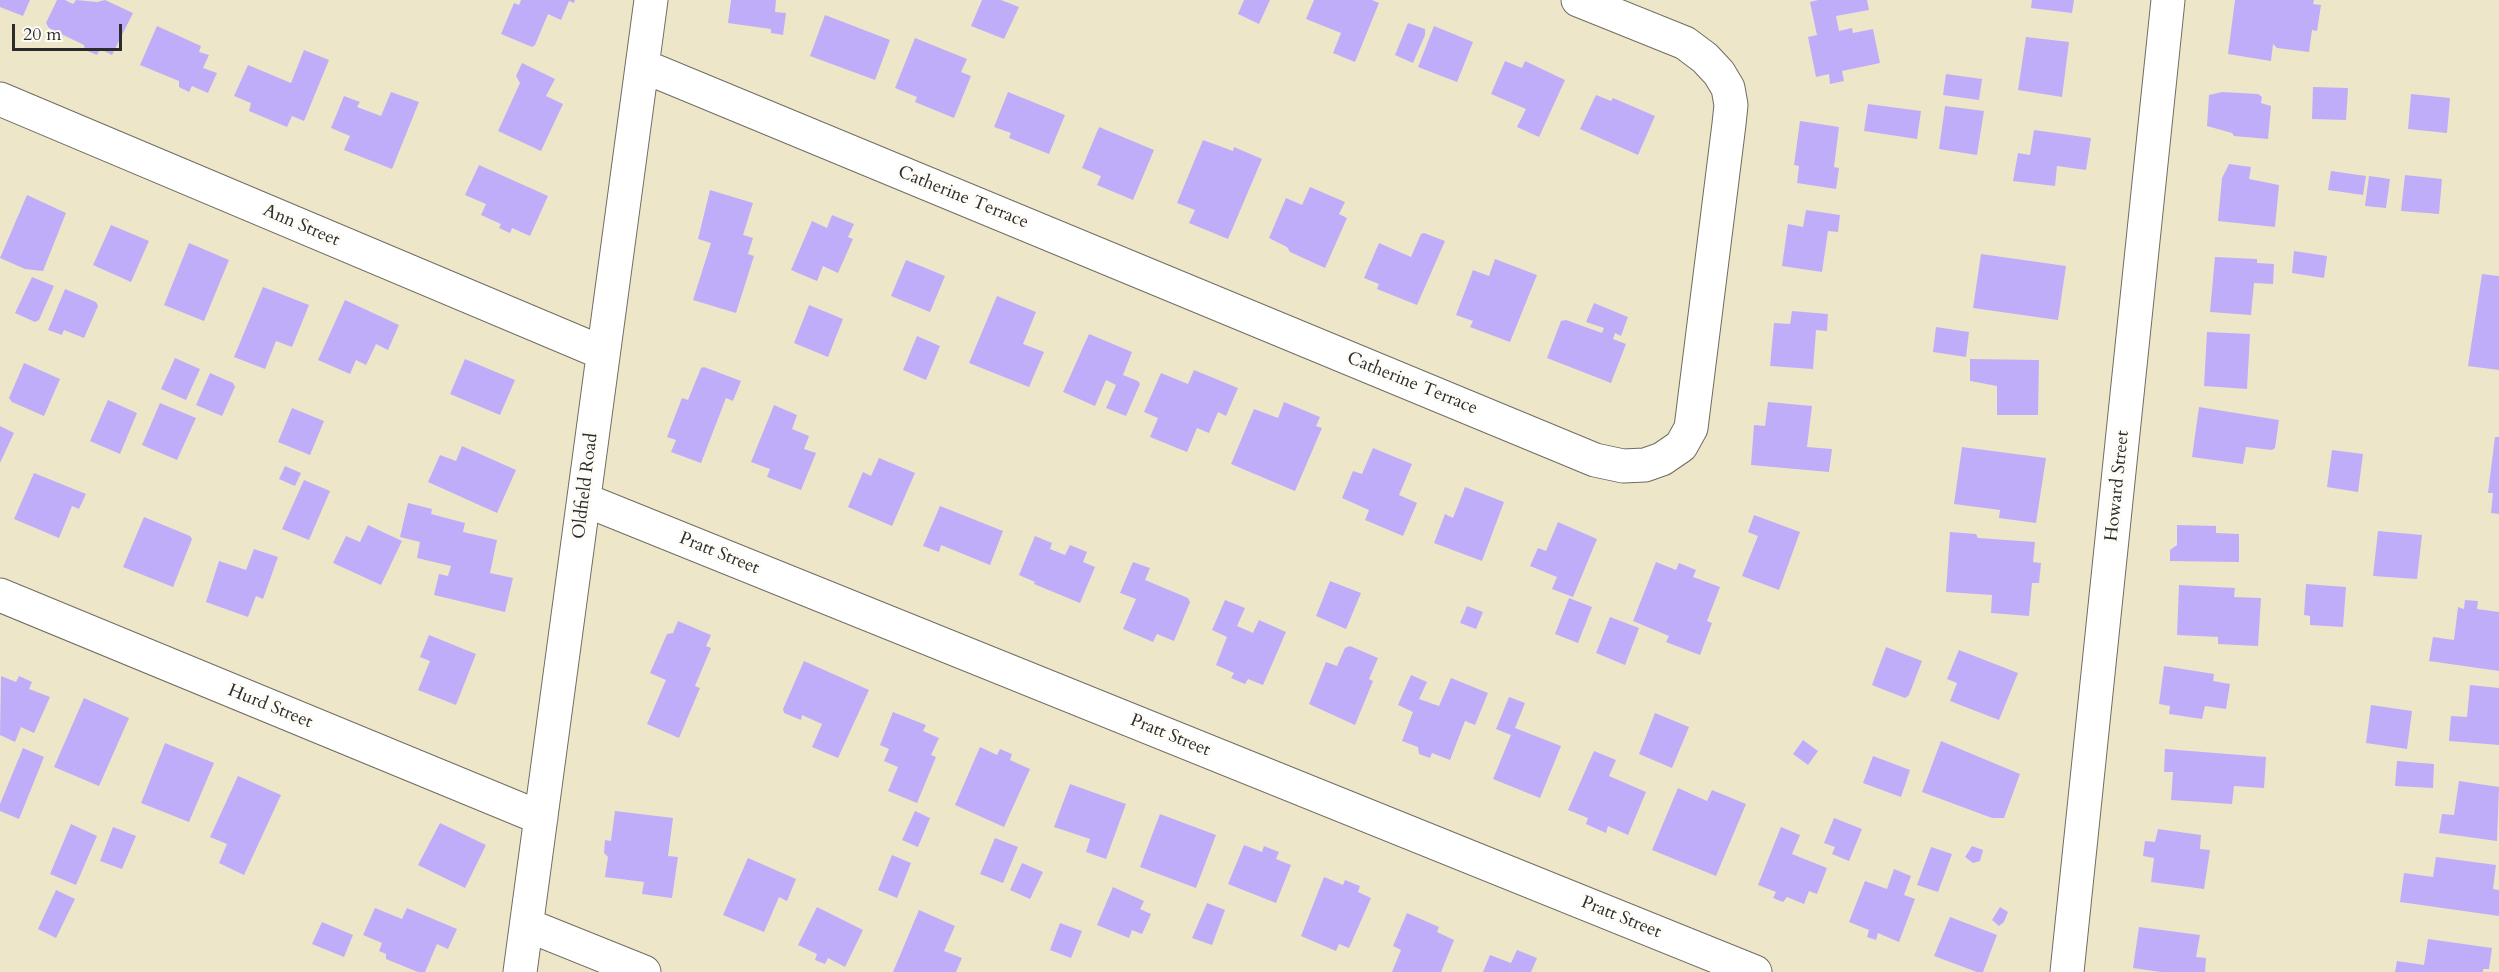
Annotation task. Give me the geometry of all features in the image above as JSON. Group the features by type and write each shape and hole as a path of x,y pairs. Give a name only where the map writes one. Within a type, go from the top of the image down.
{"street":[{"name":"Oldfield Road","path":"520,972 651,0"},
{"name":"Catherine Terrace","path":"643,66 1595,460 1623,466 1645,465 1662,459 1681,446 1691,428 1731,105 1728,88 1719,73 1706,58 1685,43 1578,0"},
{"name":"Howard Street","path":"2067,972 2168,0"},
{"name":"Ann Street","path":"0,99 603,353"},
{"name":"Pratt Street","path":"585,500 1755,972"},
{"name":"Hurd Street","path":"0,595 541,818"},
{"path":"527,925 644,972"}],"building":[{"path":"0,0 30,0 23,16 0,7"},
{"path":"57,0 65,0 73,4 76,0 97,2 105,0 133,13 112,55 100,49 97,55 85,50 84,45 49,28 46,23"},
{"path":"521,0 575,0 574,3 569,1 561,20 548,14 535,45 532,47 501,34 514,3 519,5"},
{"path":"731,0 776,0 775,12 786,13 783,35 771,33 771,29 728,23"},
{"path":"982,0 1001,0 1019,7 1004,39 971,26"},
{"path":"1244,0 1270,0 1259,24 1238,14"},
{"path":"1314,0 1372,0 1379,3 1355,62 1333,53 1341,33 1306,19"},
{"path":"1867,0 1869,10 1836,16 1839,31 1852,28 1853,33 1873,29 1880,63 1842,71 1844,81 1830,84 1829,74 1816,77 1808,37 1817,35 1810,2"},
{"path":"2032,0 2074,0 2072,13 2031,8"},
{"path":"2235,0 2314,0 2313,4 2321,5 2317,31 2312,30 2309,52 2277,48 2273,44 2271,61 2228,54"},
{"path":"825,15 890,40 875,80 810,56"},
{"path":"1408,23 1425,29 1425,35 1413,63 1395,55"},
{"path":"157,26 201,46 199,52 209,55 203,68 217,73 208,93 192,86 189,92 179,87 179,81 140,65"},
{"path":"1434,26 1473,42 1457,82 1418,67"},
{"path":"2026,37 2069,42 2062,97 2018,90"},
{"path":"915,38 967,59 961,72 971,76 954,118 915,102 917,97 895,88"},
{"path":"304,50 329,60 304,121 292,116 287,127 249,111 251,103 234,96 248,65 291,83"},
{"path":"1505,61 1522,68 1525,61 1565,80 1539,137 1517,127 1526,109 1491,94"},
{"path":"522,63 555,79 546,96 563,104 541,151 498,131 520,83 516,76"},
{"path":"1946,74 1982,79 1979,100 1943,95"},
{"path":"2313,87 2348,88 2346,120 2312,119"},
{"path":"391,92 419,102 392,169 344,150 350,136 331,128 344,96 360,102 357,107 381,116"},
{"path":"1008,92 1065,115 1049,154 1009,138 1011,133 994,127"},
{"path":"2222,92 2258,94 2262,97 2261,103 2271,106 2268,139 2234,136 2232,133 2207,126 2209,95"},
{"path":"2411,94 2450,98 2447,133 2408,129"},
{"path":"1596,95 1611,101 1613,98 1655,116 1638,155 1580,129"},
{"path":"1868,104 1921,111 1917,139 1864,131"},
{"path":"1945,106 1984,111 1977,155 1939,149"},
{"path":"1800,121 1839,127 1834,167 1839,168 1836,189 1797,183 1799,166 1794,165"},
{"path":"1099,127 1154,150 1133,200 1097,185 1101,176 1082,168"},
{"path":"2034,130 2091,138 2086,170 2057,166 2055,186 2013,181 2018,153 2030,155"},
{"path":"1203,140 1233,151 1234,147 1262,159 1228,239 1189,223 1195,210 1177,203"},
{"path":"2229,164 2251,167 2249,179 2279,185 2275,227 2218,221 2222,178"},
{"path":"479,165 548,196 530,236 512,228 510,233 499,228 501,224 481,215 486,204 465,195"},
{"path":"2331,171 2366,176 2363,195 2328,190"},
{"path":"2405,175 2442,179 2439,214 2401,211"},
{"path":"2369,176 2390,179 2386,208 2365,206"},
{"path":"1310,187 1345,202 1339,214 1347,218 1325,268 1290,252 1287,247 1269,238 1286,198 1302,205"},
{"path":"710,190 753,203 743,235 753,238 748,254 754,256 736,313 693,300 711,243 698,239"},
{"path":"27,195 66,213 43,271 25,269 0,258"},
{"path":"1806,210 1840,215 1838,232 1828,231 1822,272 1782,266 1788,224 1803,227"},
{"path":"832,215 854,224 848,237 853,239 838,273 823,266 817,281 791,270 812,221 827,228"},
{"path":"111,225 149,241 131,282 93,265"},
{"path":"1421,234 1445,241 1417,305 1377,289 1379,284 1364,278 1379,243 1411,257"},
{"path":"189,243 229,260 204,321 164,305"},
{"path":"2294,251 2327,256 2324,278 2292,273"},
{"path":"1981,254 2066,266 2058,320 1973,308"},
{"path":"2215,257 2257,259 2257,263 2274,264 2273,284 2254,283 2251,315 2210,312"},
{"path":"1495,259 1537,275 1510,342 1470,327 1473,321 1456,315 1473,270 1489,276"},
{"path":"906,260 945,276 930,312 891,296"},
{"path":"2482,274 2499,276 2499,370 2468,366"},
{"path":"32,277 54,286 39,320 35,322 15,313"},
{"path":"263,287 309,305 292,347 276,341 265,369 234,357"},
{"path":"65,289 96,302 98,306 84,338 64,330 62,335 48,330"},
{"path":"997,296 1036,312 1023,344 1044,352 1029,387 969,363"},
{"path":"345,300 399,325 388,350 376,344 366,365 356,360 350,374 318,360"},
{"path":"1594,303 1628,317 1621,336 1615,333 1613,339 1626,344 1611,383 1547,358 1561,321 1566,320 1602,333 1604,328 1586,322"},
{"path":"809,305 843,319 828,357 794,343"},
{"path":"1792,311 1828,314 1827,331 1816,330 1813,369 1770,366 1774,323 1790,324"},
{"path":"1936,327 1969,332 1966,357 1933,352"},
{"path":"2207,332 2250,334 2247,389 2204,386"},
{"path":"1089,334 1132,352 1123,375 1140,384 1126,416 1106,408 1116,385 1106,380 1095,406 1063,392"},
{"path":"917,336 940,346 926,380 903,370"},
{"path":"175,358 200,369 186,400 161,389"},
{"path":"465,359 515,380 500,415 450,394"},
{"path":"1970,359 2039,360 2038,415 1997,415 1997,386 1970,381"},
{"path":"24,363 60,379 44,416 12,402 9,398"},
{"path":"704,367 741,381 733,401 726,398 701,463 671,452 676,440 667,437 682,398 688,400 701,368"},
{"path":"1194,370 1238,388 1226,416 1218,412 1209,433 1197,428 1187,452 1150,437 1158,418 1144,412 1161,373 1188,384"},
{"path":"210,373 233,383 235,387 222,416 196,405"},
{"path":"108,400 137,413 120,454 90,441"},
{"path":"1284,402 1320,417 1316,426 1322,428 1295,491 1231,464 1254,409 1278,418"},
{"path":"1768,402 1812,406 1807,447 1832,449 1829,472 1751,465 1754,425 1765,426"},
{"path":"160,403 196,418 177,460 142,445"},
{"path":"774,405 797,415 792,429 809,436 804,449 816,453 801,490 767,477 770,469 751,462"},
{"path":"2199,407 2279,420 2275,448 2272,450 2246,447 2243,464 2192,457"},
{"path":"292,408 324,421 310,455 278,442"},
{"path":"0,426 14,433 0,463"},
{"path":"2495,437 2499,437 2499,514 2491,513 2493,493 2488,493"},
{"path":"462,446 516,470 497,513 428,482 440,455 456,461"},
{"path":"1962,447 2046,458 2036,523 1999,518 2000,510 1954,504"},
{"path":"1373,448 1412,464 1399,495 1417,503 1403,536 1365,520 1369,510 1342,498 1353,471 1362,474"},
{"path":"2332,450 2363,454 2358,492 2327,487"},
{"path":"879,458 915,473 892,526 848,507 863,472 871,476"},
{"path":"285,466 301,473 295,486 279,479"},
{"path":"34,473 86,494 79,509 72,506 59,538 14,519"},
{"path":"304,480 330,491 309,540 282,529"},
{"path":"1465,487 1504,502 1482,561 1434,543 1445,514 1453,518"},
{"path":"408,503 432,509 431,514 465,523 463,532 497,540 490,573 513,578 505,612 434,595 439,574 448,576 451,566 417,558 420,542 400,537"},
{"path":"940,506 1003,531 990,565 941,545 939,552 923,546"},
{"path":"1754,515 1800,532 1779,590 1742,576 1758,536 1748,532"},
{"path":"144,517 190,536 192,539 173,587 123,567"},
{"path":"1558,522 1597,539 1573,597 1552,589 1557,577 1530,566 1538,548 1546,551"},
{"path":"368,525 402,541 381,585 333,563 346,536 360,542"},
{"path":"2177,525 2216,526 2216,533 2239,534 2239,562 2170,561 2170,550 2177,545"},
{"path":"2378,531 2422,535 2417,579 2373,576"},
{"path":"1950,532 1976,534 1978,538 2035,542 2033,562 2041,563 2039,583 2032,583 2029,616 1991,613 1992,595 1946,592"},
{"path":"1035,536 1052,543 1050,549 1065,555 1070,545 1087,552 1083,562 1095,567 1080,603 1034,584 1035,582 1019,575"},
{"path":"254,549 278,557 263,599 256,596 248,617 206,602 219,561 246,570"},
{"path":"1133,562 1150,568 1145,580 1188,598 1190,602 1174,641 1157,634 1153,642 1123,629 1136,599 1120,593"},
{"path":"1656,562 1676,570 1679,563 1696,570 1693,577 1720,587 1707,621 1712,623 1700,655 1666,642 1669,636 1633,621"},
{"path":"1330,581 1361,593 1346,629 1316,616"},
{"path":"2306,584 2346,587 2343,627 2310,625 2310,616 2304,615"},
{"path":"2179,585 2235,588 2234,597 2261,598 2258,646 2218,644 2218,637 2177,635"},
{"path":"1569,598 1592,607 1578,643 1555,634"},
{"path":"1225,600 1245,608 1237,626 1253,633 1259,620 1286,632 1263,685 1248,679 1245,684 1231,678 1234,673 1216,665 1227,637 1212,630"},
{"path":"2465,600 2478,601 2477,609 2499,612 2499,671 2429,661 2433,637 2454,640 2458,607 2464,609"},
{"path":"1467,606 1483,612 1476,629 1460,623"},
{"path":"1610,617 1639,628 1625,665 1596,653"},
{"path":"678,621 711,635 706,646 711,648 695,686 700,688 679,738 647,724 666,680 650,673 667,634 673,633"},
{"path":"429,635 476,654 456,705 418,690 430,661 420,657"},
{"path":"1350,646 1378,658 1369,679 1373,681 1355,725 1309,704 1326,662 1337,666 1345,648"},
{"path":"1886,647 1922,661 1909,695 1905,698 1872,685"},
{"path":"1959,650 2018,673 1999,720 1950,701 1957,683 1947,679"},
{"path":"804,661 869,690 838,758 812,747 822,724 802,715 801,720 784,713 783,709"},
{"path":"2164,666 2214,674 2213,681 2230,684 2226,709 2205,706 2202,719 2169,714 2170,706 2159,704"},
{"path":"1411,675 1427,682 1419,699 1439,706 1451,678 1488,693 1475,725 1465,721 1450,760 1432,753 1430,758 1419,754 1418,747 1402,741 1413,712 1398,705"},
{"path":"1,676 16,682 19,676 32,682 29,689 50,697 34,733 21,727 15,742 0,735"},
{"path":"2470,685 2499,688 2499,745 2449,741 2451,716 2467,717"},
{"path":"1509,697 1525,703 1515,728 1561,746 1540,798 1493,779 1511,735 1496,729"},
{"path":"84,698 129,718 99,786 54,767"},
{"path":"2371,705 2412,711 2407,749 2366,743"},
{"path":"893,712 926,725 923,731 939,738 931,755 936,757 917,803 888,791 898,767 884,761 889,749 880,745"},
{"path":"1655,713 1689,727 1672,768 1639,754"},
{"path":"1803,740 1818,751 1808,765 1793,754"},
{"path":"1941,741 2020,774 2004,818 1992,818 1922,792"},
{"path":"165,743 214,763 189,822 141,803"},
{"path":"980,747 997,755 1000,749 1012,754 1010,760 1030,769 1004,827 955,805"},
{"path":"23,748 44,757 19,819 0,811 0,804"},
{"path":"2165,749 2266,757 2264,788 2234,786 2232,804 2171,800 2173,772 2164,772"},
{"path":"1594,751 1616,760 1609,776 1646,792 1628,835 1608,826 1606,833 1586,824 1588,818 1568,810"},
{"path":"1873,756 1910,770 1901,797 1863,783"},
{"path":"2397,761 2434,764 2433,788 2395,786"},
{"path":"238,776 281,795 244,875 219,863 227,844 210,837"},
{"path":"2459,781 2499,787 2497,841 2439,833 2442,814 2454,815"},
{"path":"1070,784 1126,804 1106,859 1086,852 1090,839 1054,827"},
{"path":"1678,788 1707,801 1712,790 1746,804 1716,876 1652,850"},
{"path":"615,811 673,818 668,856 678,857 672,898 642,894 644,882 605,877 608,857 604,853 605,840 611,841"},
{"path":"915,811 930,818 918,847 902,840"},
{"path":"1160,814 1216,835 1196,888 1140,867"},
{"path":"1834,818 1862,829 1849,861 1832,854 1835,847 1824,843"},
{"path":"440,823 486,845 465,888 418,865"},
{"path":"71,824 97,836 76,885 50,874"},
{"path":"113,827 136,836 122,869 100,861"},
{"path":"1781,827 1800,835 1792,854 1827,868 1817,894 1809,891 1804,904 1787,897 1783,902 1773,898 1776,892 1758,885"},
{"path":"2158,829 2201,835 2200,849 2210,850 2204,889 2151,882 2154,858 2143,856 2145,841 2155,842"},
{"path":"995,838 1018,847 1003,883 980,874"},
{"path":"1244,845 1262,852 1264,846 1279,852 1276,859 1291,865 1276,903 1228,884"},
{"path":"1972,846 1983,850 1980,861 1973,863 1965,857"},
{"path":"1931,847 1952,854 1938,892 1917,885"},
{"path":"892,855 911,863 897,898 878,890"},
{"path":"2436,857 2496,865 2493,889 2499,890 2499,916 2400,902 2404,873 2433,877"},
{"path":"748,858 796,879 787,901 779,897 764,932 723,915"},
{"path":"1022,863 1043,872 1030,899 1010,890"},
{"path":"1894,869 1911,876 1904,895 1915,899 1899,942 1878,933 1876,940 1867,937 1869,930 1849,922 1865,881 1887,889"},
{"path":"1324,877 1343,885 1345,880 1360,886 1358,892 1371,898 1349,948 1339,944 1336,951 1301,936"},
{"path":"1113,887 1144,901 1140,909 1151,914 1142,934 1132,930 1129,938 1097,925"},
{"path":"56,890 75,899 56,938 38,929"},
{"path":"1207,903 1225,910 1212,945 1192,938"},
{"path":"817,907 863,930 845,967 828,958 825,964 815,960 817,954 798,945"},
{"path":"2000,907 2008,912 2004,922 1999,926 1992,920"},
{"path":"375,908 402,919 407,908 457,929 448,949 437,944 425,972 418,972 386,959 386,954 379,951 382,943 363,935"},
{"path":"919,910 955,926 944,951 962,958 956,972 893,972"},
{"path":"1407,913 1439,927 1437,932 1454,940 1441,972 1392,972 1401,950 1393,946"},
{"path":"1950,917 1997,935 1983,972 1977,972 1934,956"},
{"path":"322,922 353,935 344,957 312,944"},
{"path":"1060,923 1082,931 1071,958 1050,950"},
{"path":"2139,927 2200,935 2196,957 2206,958 2205,972 2161,972 2133,968"},
{"path":"2428,939 2492,948 2489,969 2483,969 2483,972 2395,972 2397,961 2424,965"},
{"path":"1517,950 1537,958 1531,972 1483,972 1490,955 1511,963"}]}
